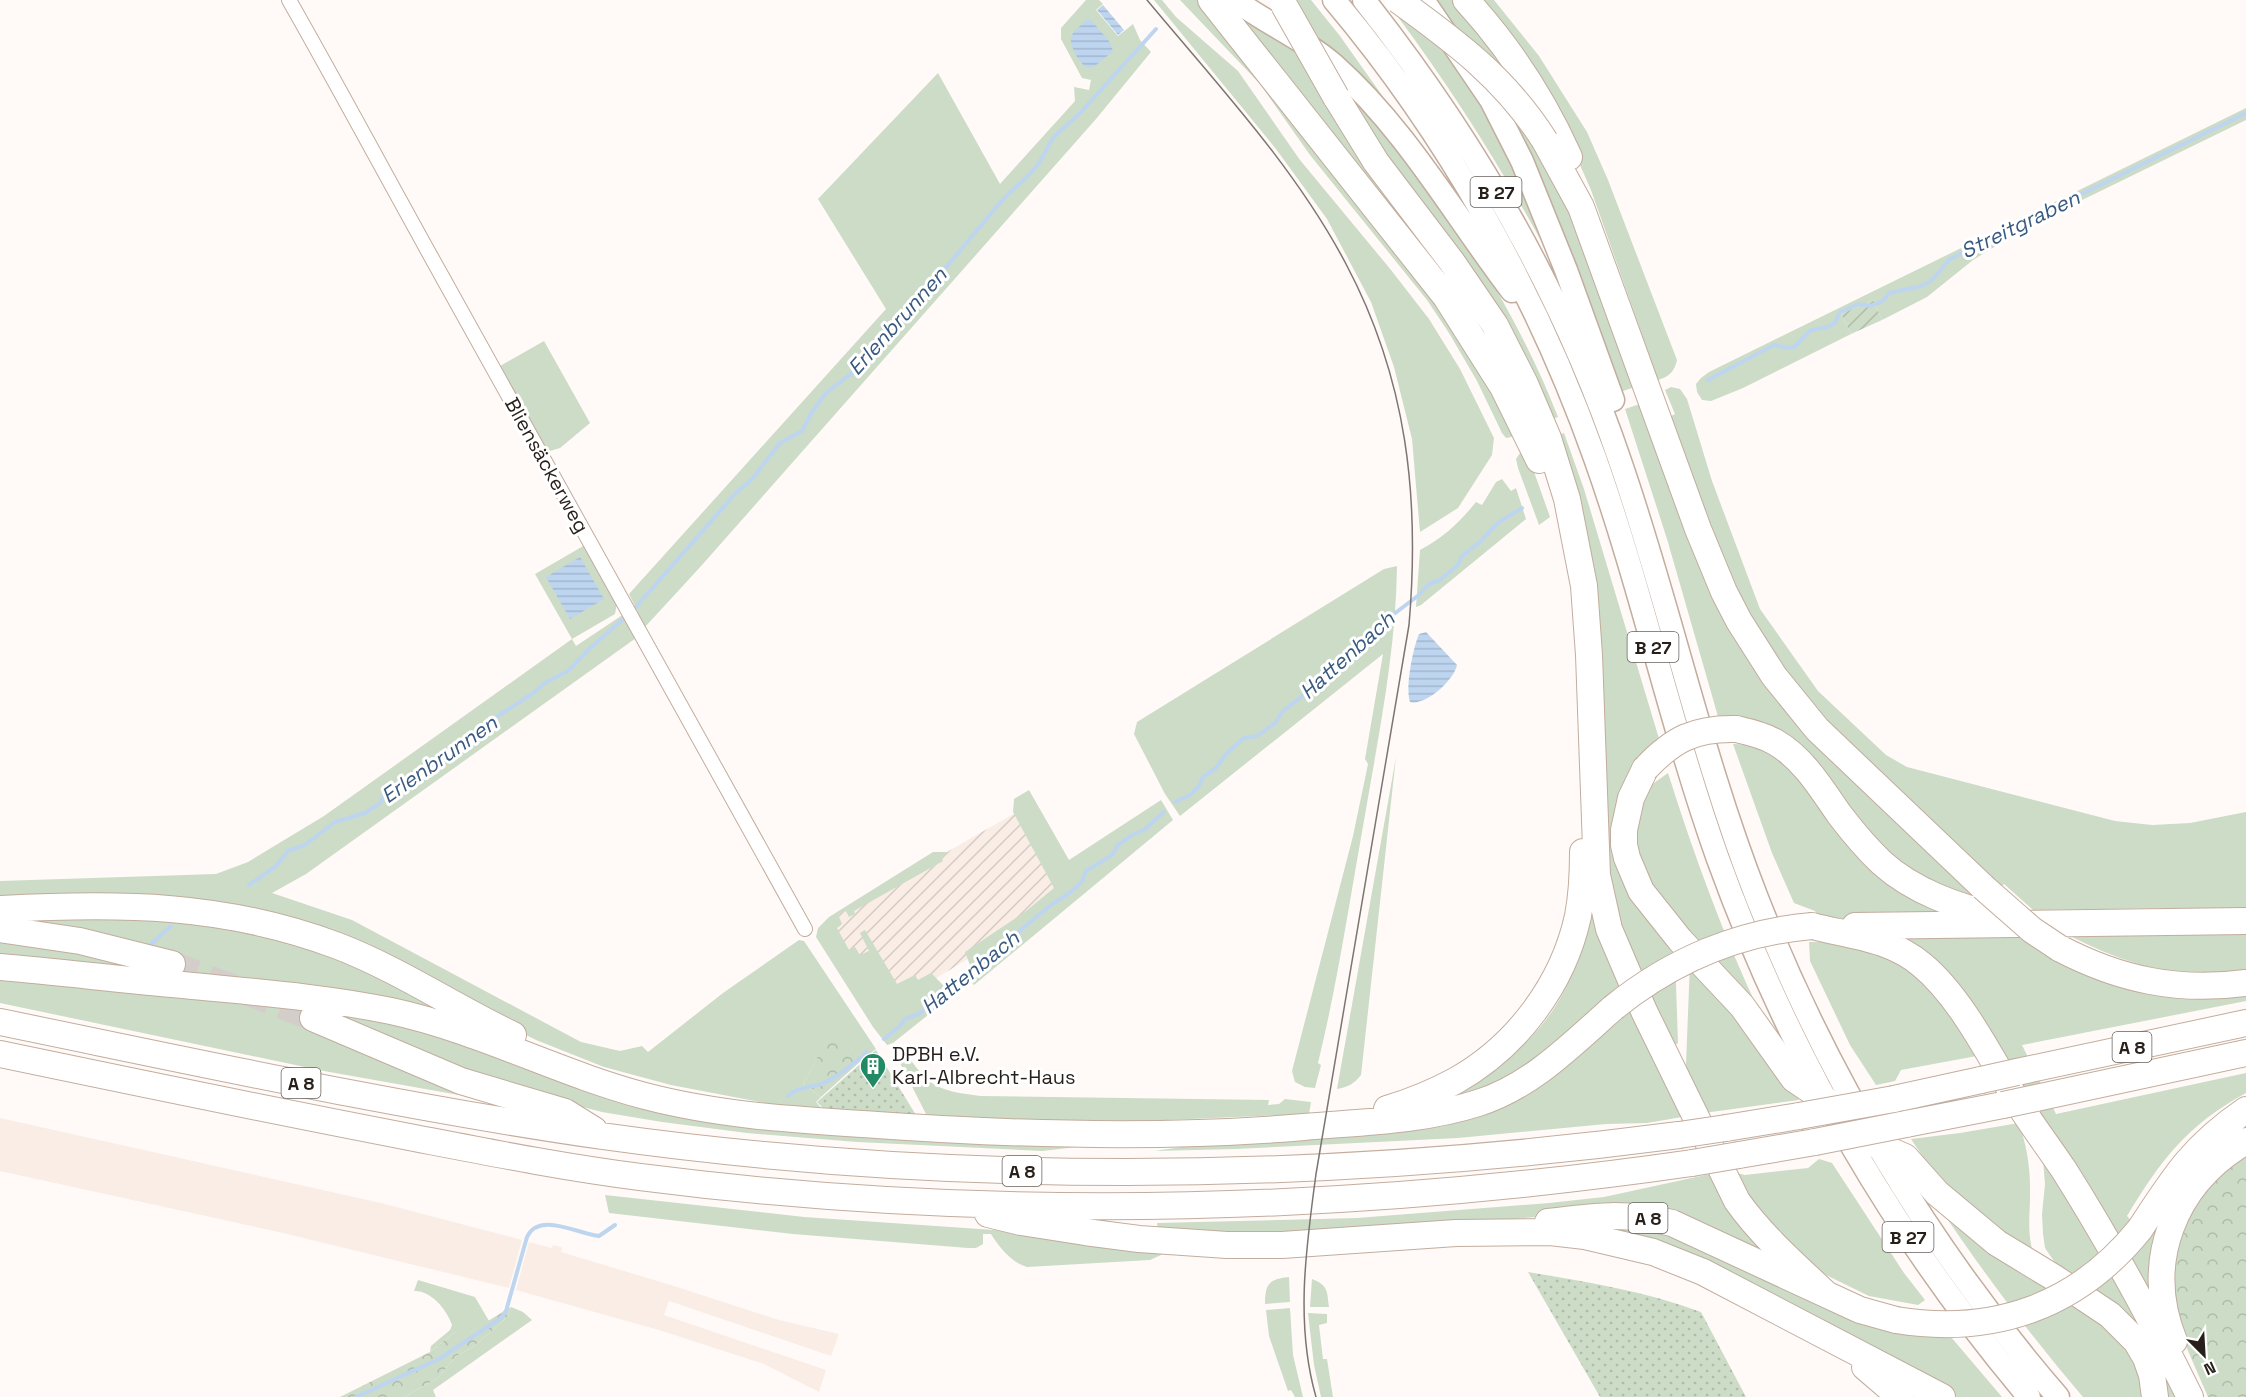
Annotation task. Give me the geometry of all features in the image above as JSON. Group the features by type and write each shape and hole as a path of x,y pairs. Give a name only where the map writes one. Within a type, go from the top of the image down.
{"highway":[{"path":"1211,0 1446,297 1537,434"},
{"path":"1235,0 1320,54 1362,92 1405,144 1543,331"},
{"name":"B 27","path":"1334,0 1405,92 1448,158 1496,238 1543,331 1580,417 1617,524 1675,723 1719,860 1768,982 1864,1168 1957,1308 2029,1397"},
{"name":"B 27","path":"1364,0 1425,82 1494,189 1608,406 1620,460 1711,766 1756,896 1817,1033 1877,1145 1930,1229 1970,1285 2058,1397"},
{"path":"1398,0 1457,43 1490,72 1521,106 1545,141 1581,207 1698,530 1724,592 1739,621 1774,676 1824,736 1983,887 2032,930 2059,948 2100,968 2152,982 2183,986 2246,983"},
{"path":"1423,0 1481,84 1518,153 1566,270 1608,406"},
{"path":"1466,0 1512,57 1551,119 1581,185 1581,207"},
{"path":"1282,3 1376,162 1484,308 1517,367 1537,434 1572,521 1586,612 1597,875 1609,929 1639,1000 1737,1201 1754,1225 1826,1294"},
{"path":"1828,1102 1794,1080 1742,1006 1680,940 1641,891 1627,858 1623,830 1631,798 1646,769 1665,750 1686,736 1708,730 1736,729 1774,741 1792,753 1822,788 1853,832 1883,863 1903,879 1970,909 2018,922"},
{"path":"1335,1124 1408,1102 1455,1081 1497,1052 1536,1011 1562,963 1578,916 1583,880 1584,831 1594,796"},
{"path":"0,909 94,905 159,907 219,914 285,928 339,947 392,970 492,1025 536,1046 564,1070"},
{"name":"A 8","path":"0,967 343,1002 395,1012 445,1026 564,1070 645,1096 730,1113 826,1122 1010,1133 1213,1133 1383,1121 1444,1112 1505,1093 1545,1067 1613,1008 1651,979 1695,956 1761,933 1812,926 2246,921"},
{"path":"1812,926 1837,933 1858,935 1893,946 1922,964 1952,997 2103,1236 2190,1397"},
{"path":"0,929 80,941 172,964"},
{"name":"A 8","path":"313,1018 460,1081 565,1112 604,1136"},
{"name":"A 8","path":"0,1022 336,1090 500,1120 604,1136 726,1151 846,1162 1130,1173 1384,1164 1548,1151 1678,1135 1894,1099 2246,1023"},
{"name":"A 8","path":"0,1054 318,1120 594,1171 740,1188 956,1204 1193,1205 1374,1198 1501,1188 1692,1162 1815,1142 2246,1053"},
{"name":"A 8","path":"956,1204 1021,1222 1139,1239 1190,1243 1282,1245 1456,1233 1602,1215 1650,1218 1681,1227 1860,1310 1920,1324 1978,1323 2032,1310 2081,1286 2123,1250 2140,1229 2177,1171 2192,1154 2218,1130 2246,1110"},
{"path":"2190,1397 2184,1366 2172,1337 2165,1311 2161,1282 2163,1253 2177,1213 2187,1195 2217,1161 2246,1141"},
{"path":"1877,1145 1905,1158 1937,1193 1997,1244 2053,1277 2116,1321 2136,1341 2145,1358 2152,1375 2155,1397"},
{"path":"1456,1233 1550,1232 1586,1236 1642,1250 1703,1272 1942,1397"},
{"path":"1841,1344 1900,1397"}],"street":[{"name":"Bliensäckerweg","path":"289,0 805,929"}],"shaded area":[{"path":"1015,813 1069,878 1006,936 870,1018 818,931 838,913 933,853 947,852"},
{"path":"0,1118 381,1203 522,1240 509,1288 283,1233 0,1171"},
{"path":"529,1242 552,1248 553,1245 562,1247 561,1252 779,1320 839,1334 831,1356 669,1301 664,1315 826,1370 819,1392 764,1364 659,1330 516,1290"}],"green space":[{"path":"1086,0 1099,0 1103,4 1096,10 1118,36 1133,24 1140,40 1151,52 1096,119 645,627 629,594 886,309 818,199 938,73 1000,184 1075,101 1074,87 1089,90 1091,80 1082,78 1061,39 1061,28"},
{"path":"1154,0 1162,0 1176,17 1238,71 1300,160 1429,319 1460,369 1494,438 1492,455 1458,508 1420,532 1412,439 1394,367 1371,302 1327,219 1276,149"},
{"path":"1180,0 1202,0 1455,320 1516,436 1506,438 1502,433 1477,381 1427,300 1310,155 1260,84"},
{"path":"1291,0 1311,0 1340,36 1427,159 1322,47"},
{"path":"1436,0 1453,0 1486,36 1540,113 1457,30"},
{"path":"1472,0 1494,0 1539,56 1587,132 1608,180 1677,360 1673,371 1666,377 1658,380 1591,190 1565,131"},
{"path":"1227,4 1291,42 1452,277 1511,376"},
{"path":"1395,13 1458,58 1501,133 1559,274 1482,140"},
{"path":"1345,90 1377,126 1381,124 1439,201 1472,250 1525,343 1558,417 1549,420 1391,171"},
{"path":"2246,108 2246,120 2027,227 1973,260 1927,297 1882,320 1873,300 1841,314 1851,334 1743,388 1711,401 1702,400 1697,392 1696,384 1709,372"},
{"path":"1515,113 1569,204 1635,387 1620,392 1534,173 1539,171 1512,115"},
{"path":"1873,300 1882,320 1851,334 1841,314"},
{"path":"544,341 590,423 560,448 550,451 545,448 500,366"},
{"path":"1671,387 1680,389 1687,399 1712,481 1760,609 1818,691 1886,755 1907,767 2115,821 2152,825 2190,823 2246,812 2246,911 2176,908 2033,910 2004,884 2001,887 1849,744 1795,684 1746,609 1728,572 1669,417 1675,414 1665,390"},
{"path":"1640,404 1713,590 1976,895 1957,896 1886,857 1833,793 1719,720 1667,539 1625,409"},
{"path":"1564,433 1584,489 1660,742 1618,818 1671,939 1675,955 1678,1043 1672,1047 1648,999 1609,894 1557,435"},
{"path":"1522,450 1533,469 1550,517 1539,525 1518,468 1516,459"},
{"path":"1502,479 1511,491 1516,488 1526,519 1416,607 1420,550 1451,529 1476,502 1482,505 1496,482"},
{"path":"585,545 617,603 615,614 572,639 535,574"},
{"path":"1397,566 1394,629 1386,692 1332,1001 1318,1063 1321,1065 1315,1088 1305,1087 1295,1082 1292,1071 1353,836 1368,764 1365,759 1383,654 1180,816 1165,794 1134,734 1137,722 1384,569"},
{"path":"624,614 636,638 306,874 272,893 352,920 581,1042 620,1051 642,1046 648,1052 723,993 799,940 804,941 876,1049 863,1059 832,1031 803,1084 821,1097 816,1102 823,1110 791,1108 671,1085 604,1067 536,1040 315,930 0,902 0,881 216,874 248,862 324,816 572,639 576,646"},
{"path":"1733,744 1760,748 1784,760 1958,918 1825,919 1825,915 1817,915 1815,911 1794,903 1772,853"},
{"path":"1396,757 1361,1075 1350,1085 1337,1089"},
{"path":"1668,773 1710,894 1760,1013 1648,885 1633,837 1647,788"},
{"path":"1029,790 1069,860 1161,800 1173,820 974,985 969,979 973,973 965,952 1026,911 1054,888 1013,812 1014,799"},
{"path":"933,852 948,854 941,857 943,861 854,911 855,914 849,917 846,911 838,915 842,924 837,928 849,950 855,947 860,955 869,951 860,933 865,930 897,984 915,975 918,980 931,973 953,995 893,1043 887,1045 873,1027 816,937 818,928 829,917"},
{"path":"1590,914 1593,914 1604,952 1621,991 1504,1086 1440,1102 1494,1069 1526,1043 1540,1027 1568,983"},
{"path":"177,915 307,941 476,1024 0,959 0,921"},
{"path":"2246,927 2246,970 2221,974 2173,972 2149,967 2103,951 2059,930"},
{"path":"1884,931 2015,931 2039,949 2246,993 2246,1001 2022,1045 2056,1114 2246,1073 2246,1093 2225,1105 2191,1131 2164,1161 2127,1216 2145,1236 2246,1120 2246,1132 2156,1308 2041,1122"},
{"path":"1855,941 1922,973 1982,1055 1901,1070 1895,1081 1876,1085 1850,1045 1810,961 1809,942"},
{"path":"1690,962 1775,1061 1799,1100 1704,1113 1689,1081 1686,1064"},
{"path":"0,976 254,1003 405,1023 597,1093 1094,1145 1042,1151 857,1142 747,1133 662,1122 602,1112 552,1099 487,1100 324,1071 0,1003"},
{"path":"1630,1012 1682,1117 1647,1123 1606,1124 1458,1138 1154,1151 1210,1143 1386,1134 1445,1126 1502,1107 1601,1033 1604,1034"},
{"path":"832,1030 863,1059 821,1097 803,1084"},
{"path":"901,1047 918,1069 935,1085 947,1090 981,1096 1269,1100 1268,1105 1279,1104 1285,1099 1311,1102 1309,1114 1051,1125 927,1116 898,1059"},
{"path":"876,1050 916,1115 823,1108 817,1102"},
{"path":"2019,1123 2028,1162 2030,1233 2036,1260 1935,1175 1911,1139"},
{"path":"2246,1156 2246,1397 2208,1397 2182,1337 2172,1276 2181,1226 2205,1186"},
{"path":"2047,1158 2183,1397 2161,1397 2161,1385 2056,1264 2045,1248 2042,1214 2045,1184 2043,1160"},
{"path":"1819,1159 1832,1163 1904,1273 1925,1300 1918,1305 1869,1296 1828,1276 1798,1257 1771,1229 1733,1172 1745,1175 1808,1168"},
{"path":"1710,1174 1736,1218 1769,1258 1705,1230 1537,1217 1314,1235 1158,1231 1157,1223 1357,1218 1549,1203 1604,1197"},
{"path":"605,1195 804,1217 1009,1231 1172,1250 1150,1260 1027,1267 1006,1254 991,1234 983,1234 983,1244 976,1248 968,1248 793,1234 609,1213"},
{"path":"1940,1208 2075,1301 2127,1343 2147,1397 2083,1397 2009,1305"},
{"path":"1648,1223 1905,1331 1933,1337 1951,1337 2002,1397 1954,1397 1577,1227"},
{"path":"1528,1272 1637,1293 1701,1312 1746,1397 1600,1397"},
{"path":"1289,1277 1290,1302 1265,1304 1267,1287 1277,1279"},
{"path":"1312,1279 1326,1289 1329,1307 1310,1307"},
{"path":"418,1280 475,1297 489,1321 470,1332 455,1332 430,1352 431,1346 450,1330 452,1325 446,1313 432,1297 414,1291"},
{"path":"511,1307 523,1312 532,1320 433,1390 436,1397 404,1397 438,1378 456,1356 473,1347 500,1324 508,1316"},
{"path":"511,1307 508,1316 500,1324 473,1347 456,1356 438,1378 404,1397 340,1397 430,1352 455,1332 470,1332"},
{"path":"1290,1308 1293,1355 1303,1397 1295,1397 1291,1390 1288,1391 1269,1336 1266,1310"},
{"path":"1308,1313 1327,1314 1327,1323 1319,1325 1323,1359 1327,1359 1333,1397 1321,1397 1314,1365"}],"water":[{"path":"1103,5 1124,30 1118,35 1097,10"},
{"path":"1086,20 1091,20 1109,41 1113,51 1095,66 1088,68 1081,63 1071,43 1072,35"},
{"path":"580,557 604,599 570,619 546,577"},
{"path":"1426,632 1457,665 1451,678 1438,691 1424,700 1410,702 1408,687 1414,649 1419,634"}],"waterway":[{"name":"Erlenbrunnen","path":"635,608 735,494 753,478 780,443 802,431 826,393 852,373 854,366 889,325 913,307 1004,198 1030,174 1053,138 1080,113 1156,29"},
{"name":"Streitgraben","path":"1708,380 1774,345 1794,347 1811,330 1828,327 1835,323 1840,312 1859,304 1870,306 1883,301 1889,293 1922,286 1931,281 1950,259 2246,113"},
{"name":"Hattenbach","path":"1175,802 1190,795 1199,786 1203,777 1216,768 1226,754 1244,738 1257,736 1275,723 1283,711 1309,691 1323,673 1348,656 1429,584 1440,580 1458,565 1462,556 1480,542 1499,522 1522,508"},
{"name":"Erlenbrunnen","path":"249,885 276,866 288,851 305,845 335,822 365,813 379,804 389,789 446,757 463,741 483,730 498,716 545,683 568,671 622,620"},
{"name":"Hattenbach","path":"884,1039 905,1019 919,1014 927,1007 930,1000 953,990 977,966 1082,882 1086,871 1112,855 1118,845 1144,830 1164,812"},
{"name":"Erlenbrunnen","path":"150,945 171,926"},
{"name":"Hattenbach","path":"788,1096 796,1090 830,1080 867,1052"},
{"name":"Hattenbach","path":"356,1397 439,1359 501,1318 506,1311 527,1237 533,1229 540,1226 560,1226 599,1236 615,1225"}],"tunnel":[{"path":"172,964 313,1018"}],"tram line":[{"path":"1147,0 1279,160 1326,228 1346,264 1367,307 1396,395 1410,485 1412,577 1409,625 1316,1174 1306,1258 1304,1286 1306,1342 1316,1397"}],"place":[{"name":"DPBH e.V. Karl-Albrecht-Haus","path":"873,1089"}]}
